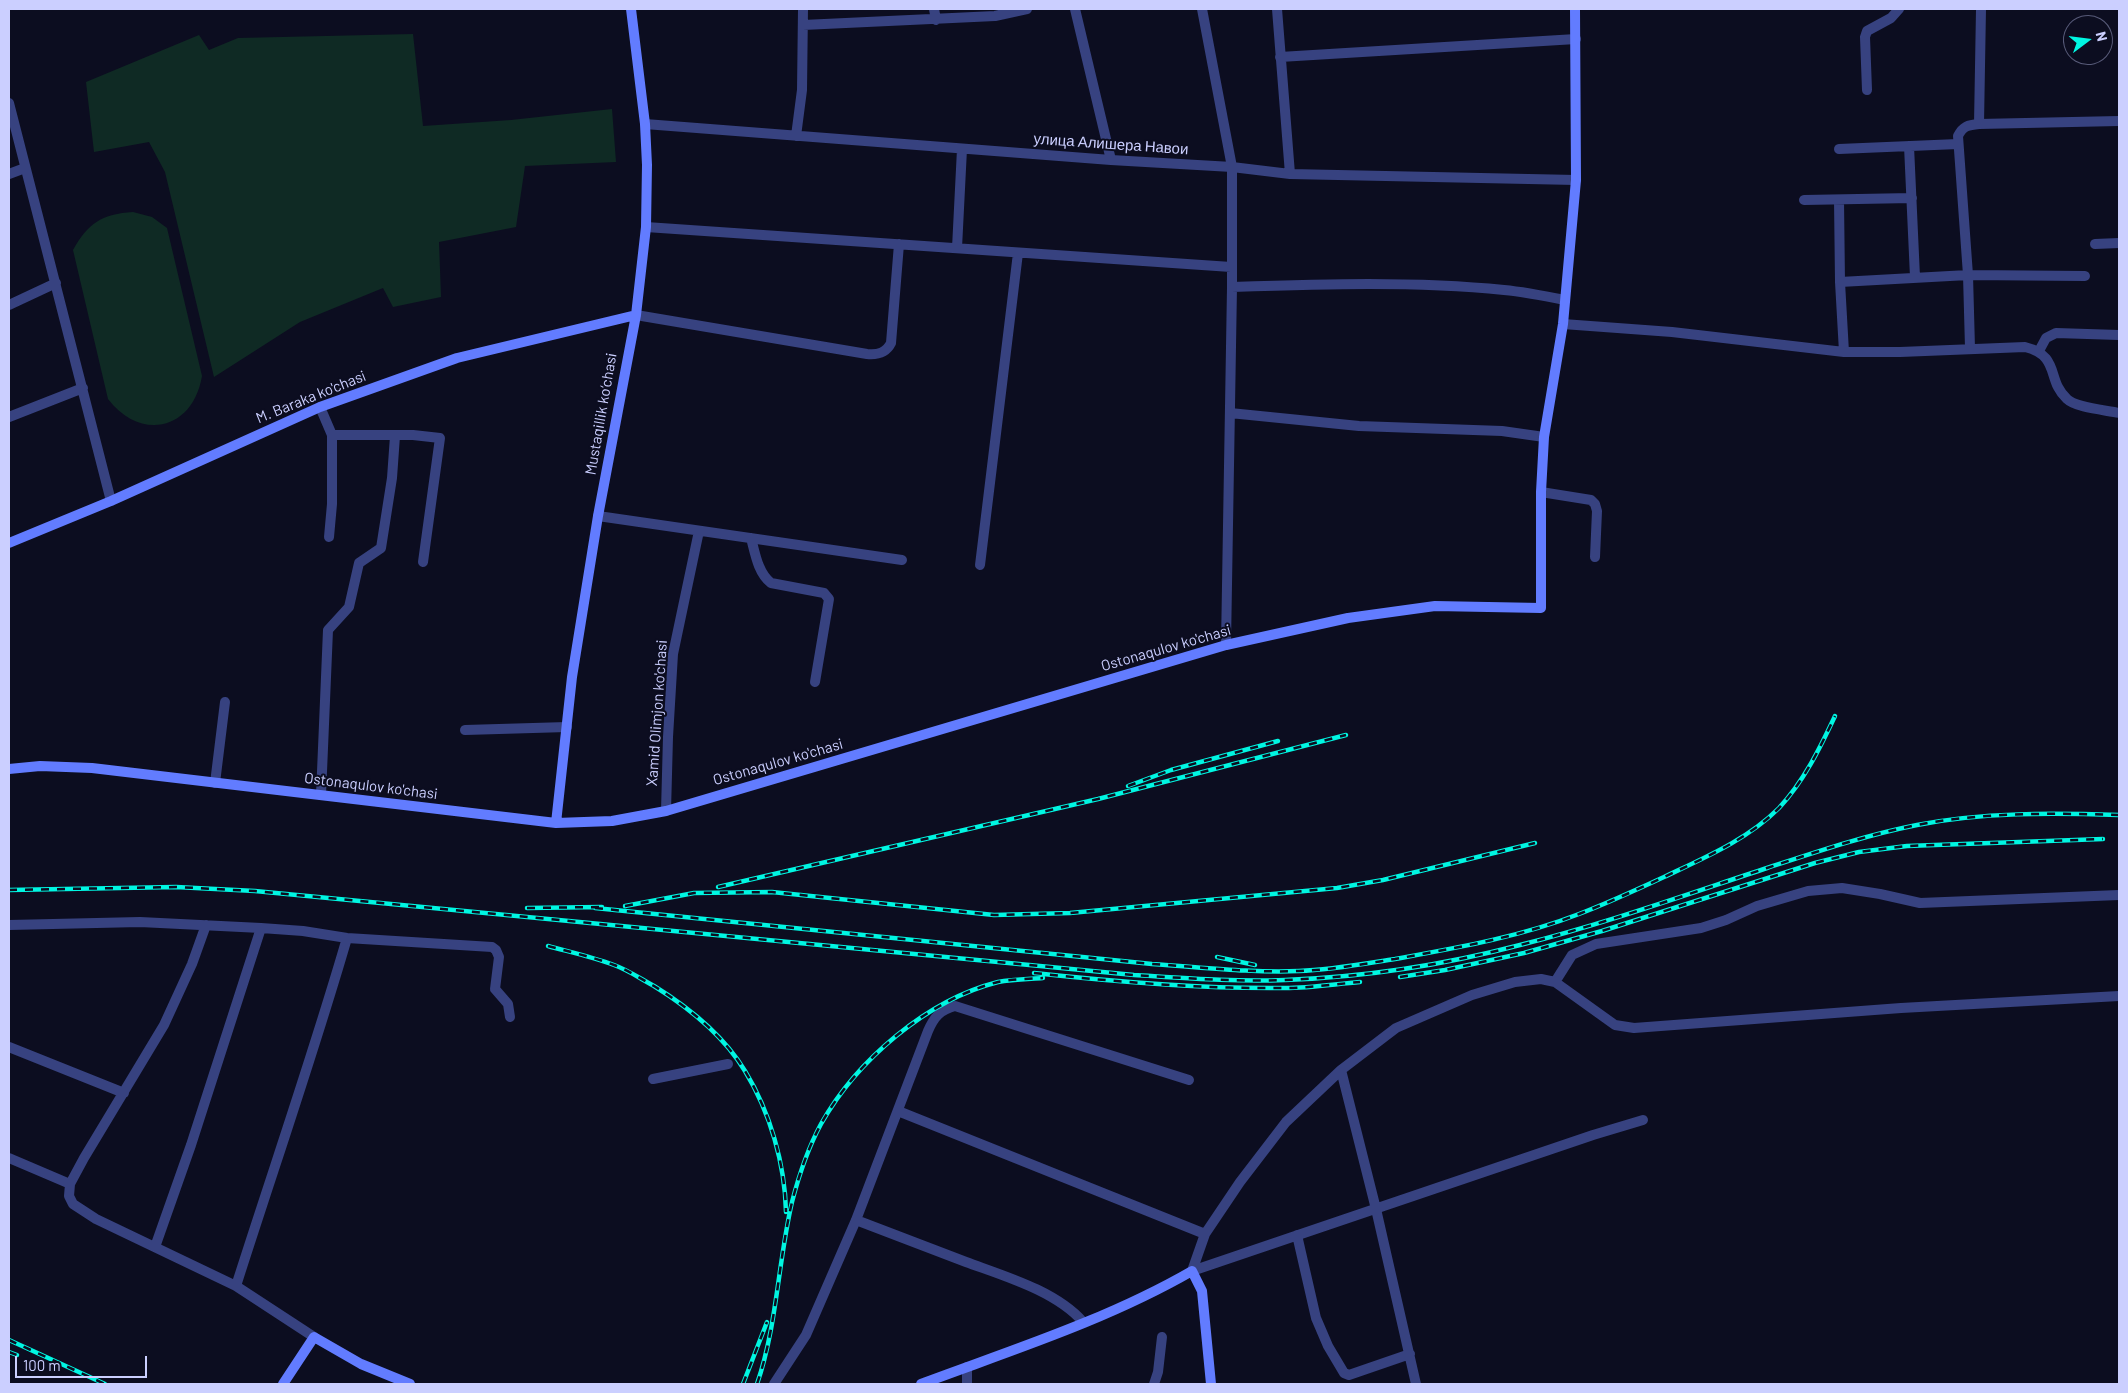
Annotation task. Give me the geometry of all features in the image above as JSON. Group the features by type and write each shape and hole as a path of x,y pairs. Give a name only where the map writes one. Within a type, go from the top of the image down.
{"street":[{"name":"Mustaqillik ko‘chasi","path":"556,823 572,678 598,516 636,314 646,227 647,165 645,124 631,9"},
{"path":"796,136 802,90 802,9"},
{"path":"934,9 936,20"},
{"path":"803,25 995,16 1027,9"},
{"path":"1075,9 1112,160"},
{"path":"1202,9 1232,167 1232,287 1226,645"},
{"path":"1277,9 1290,174"},
{"path":"1575,9 1576,180 1563,324 1544,437 1541,492 1591,500 1595,504 1597,511 1595,557"},
{"path":"1867,90 1865,37 1867,31 1891,18 1899,9"},
{"path":"1979,124 1981,9"},
{"path":"1280,57 1576,39"},
{"path":"9,104 111,501"},
{"path":"1970,348 1968,275 1958,144 1958,136 1962,129 1968,125 1979,124 2119,121"},
{"name":"улица Алишера Навои","path":"645,124 1112,160 1232,167 1290,174 1576,180"},
{"path":"1839,149 1958,144"},
{"path":"1909,146 1915,277"},
{"path":"957,248 962,149"},
{"path":"9,174 25,168"},
{"path":"1804,200 1912,198"},
{"path":"1839,200 1840,282 1844,352"},
{"path":"646,227 1231,267"},
{"path":"636,314 868,354 880,354 888,350 891,343 899,244"},
{"path":"2095,244 2119,244"},
{"path":"980,565 1018,253"},
{"path":"1840,282 1968,275 2085,276"},
{"path":"9,304 56,283"},
{"path":"1232,287 1331,283 1407,285 1505,290 1565,300"},
{"name":"M. Baraka ko'chasi","path":"9,543 111,501 320,406 457,358 636,314"},
{"path":"1563,324 1672,332 1844,352 1900,352 2026,347 2039,350 2047,359 2060,391 2067,400 2076,404 2119,413"},
{"path":"2039,350 2046,338 2056,334 2119,335"},
{"path":"9,417 83,388"},
{"path":"320,406 332,435 332,504 329,537"},
{"path":"1230,413 1359,426 1502,431 1544,437"},
{"path":"332,435 437,436 440,439 423,562"},
{"path":"321,796 328,630 349,607 359,563 381,548 392,478 395,436"},
{"name":"Ostonaqulov ko'chasi","path":"9,769 40,766 92,768 556,823 612,821 666,810 1226,645 1348,618 1435,606 1541,608 1541,492"},
{"path":"598,516 902,560"},
{"name":"Xamid Olimjon ko'chasi","path":"666,810 673,654 699,531"},
{"path":"751,538 758,563 767,580 824,593 829,599 815,682"},
{"path":"214,783 225,702"},
{"path":"465,730 567,727"},
{"path":"1555,982 1572,955 1596,944 1701,928 1726,920 1757,906 1808,891 1842,888 1880,894 1920,904 2119,895"},
{"path":"9,925 140,922 206,925 303,931 347,938 494,948 499,957 495,989 508,1003 510,1017"},
{"path":"206,925 192,964 164,1025 70,1184 69,1196 73,1204 96,1219 236,1286 314,1338 362,1364 410,1384"},
{"path":"155,1247 191,1145 261,928"},
{"path":"236,1286 283,1137 326,1012 347,938"},
{"path":"1211,1384 1202,1291 1192,1271 1205,1234 1240,1182 1286,1122 1341,1070 1396,1028 1472,995 1515,982 1541,979 1555,982 1615,1024 1634,1028 1901,1008 2119,996"},
{"path":"774,1384 806,1335 856,1220 933,1019 940,1012 955,1006 1189,1080"},
{"path":"9,1047 124,1093"},
{"path":"653,1079 728,1064"},
{"path":"1341,1070 1376,1209 1416,1384"},
{"path":"898,1111 1205,1234"},
{"path":"921,1384 998,1357 1153,1294 1192,1271 1593,1135 1643,1120"},
{"path":"9,1158 70,1184"},
{"path":"856,1220 1003,1276 1051,1297 1075,1312 1083,1322"},
{"path":"1298,1235 1316,1318 1328,1346 1344,1373 1349,1375 1410,1354"},
{"path":"1154,1384 1158,1372 1162,1337"},
{"path":"283,1384 314,1338"},
{"path":"967,1367 967,1384"}],"green space":[{"path":"413,34 423,126 511,120 612,109 616,162 525,166 516,227 439,242 441,297 393,307 383,288 300,322 214,377 165,172 149,142 94,152 86,82 199,35 209,50 238,38"},
{"path":"133,212 152,217 167,228 202,376 197,394 188,408 177,418 164,424 150,425 135,421 121,413 108,399 73,250 84,233 97,222 113,215"}],"railway":[{"path":"595,908 1152,964 1281,971 1359,965 1464,946 1557,922 1643,887 1710,855 1753,830 1788,798 1804,775 1835,716"},
{"path":"718,887 1098,799 1346,735"},
{"path":"1128,786 1171,770 1278,741"},
{"path":"9,890 176,887 255,891 1134,975 1228,980 1285,980 1345,976 1404,969 1491,952 1613,919 1841,844 1917,825 1992,816 2043,814 2119,815"},
{"path":"1400,977 1445,970 1524,953 1602,931 1815,863 1859,852 1907,846 2103,839"},
{"path":"625,906 694,893 772,892 994,915 1070,913 1337,888 1383,880 1535,843"},
{"path":"527,908 602,907"},
{"path":"548,946 606,962 654,986 692,1013 727,1046 754,1087 769,1121 783,1175 786,1212"},
{"path":"1217,957 1255,965"},
{"path":"1034,973 1128,982 1254,988 1313,987 1360,982"},
{"path":"757,1384 769,1340 792,1202 812,1143 836,1100 854,1077 896,1036 920,1018 945,1003 971,991 998,982 1043,978"},
{"path":"743,1384 767,1322"},
{"path":"9,1340 105,1384"},
{"path":"9,1352 17,1355"}]}
